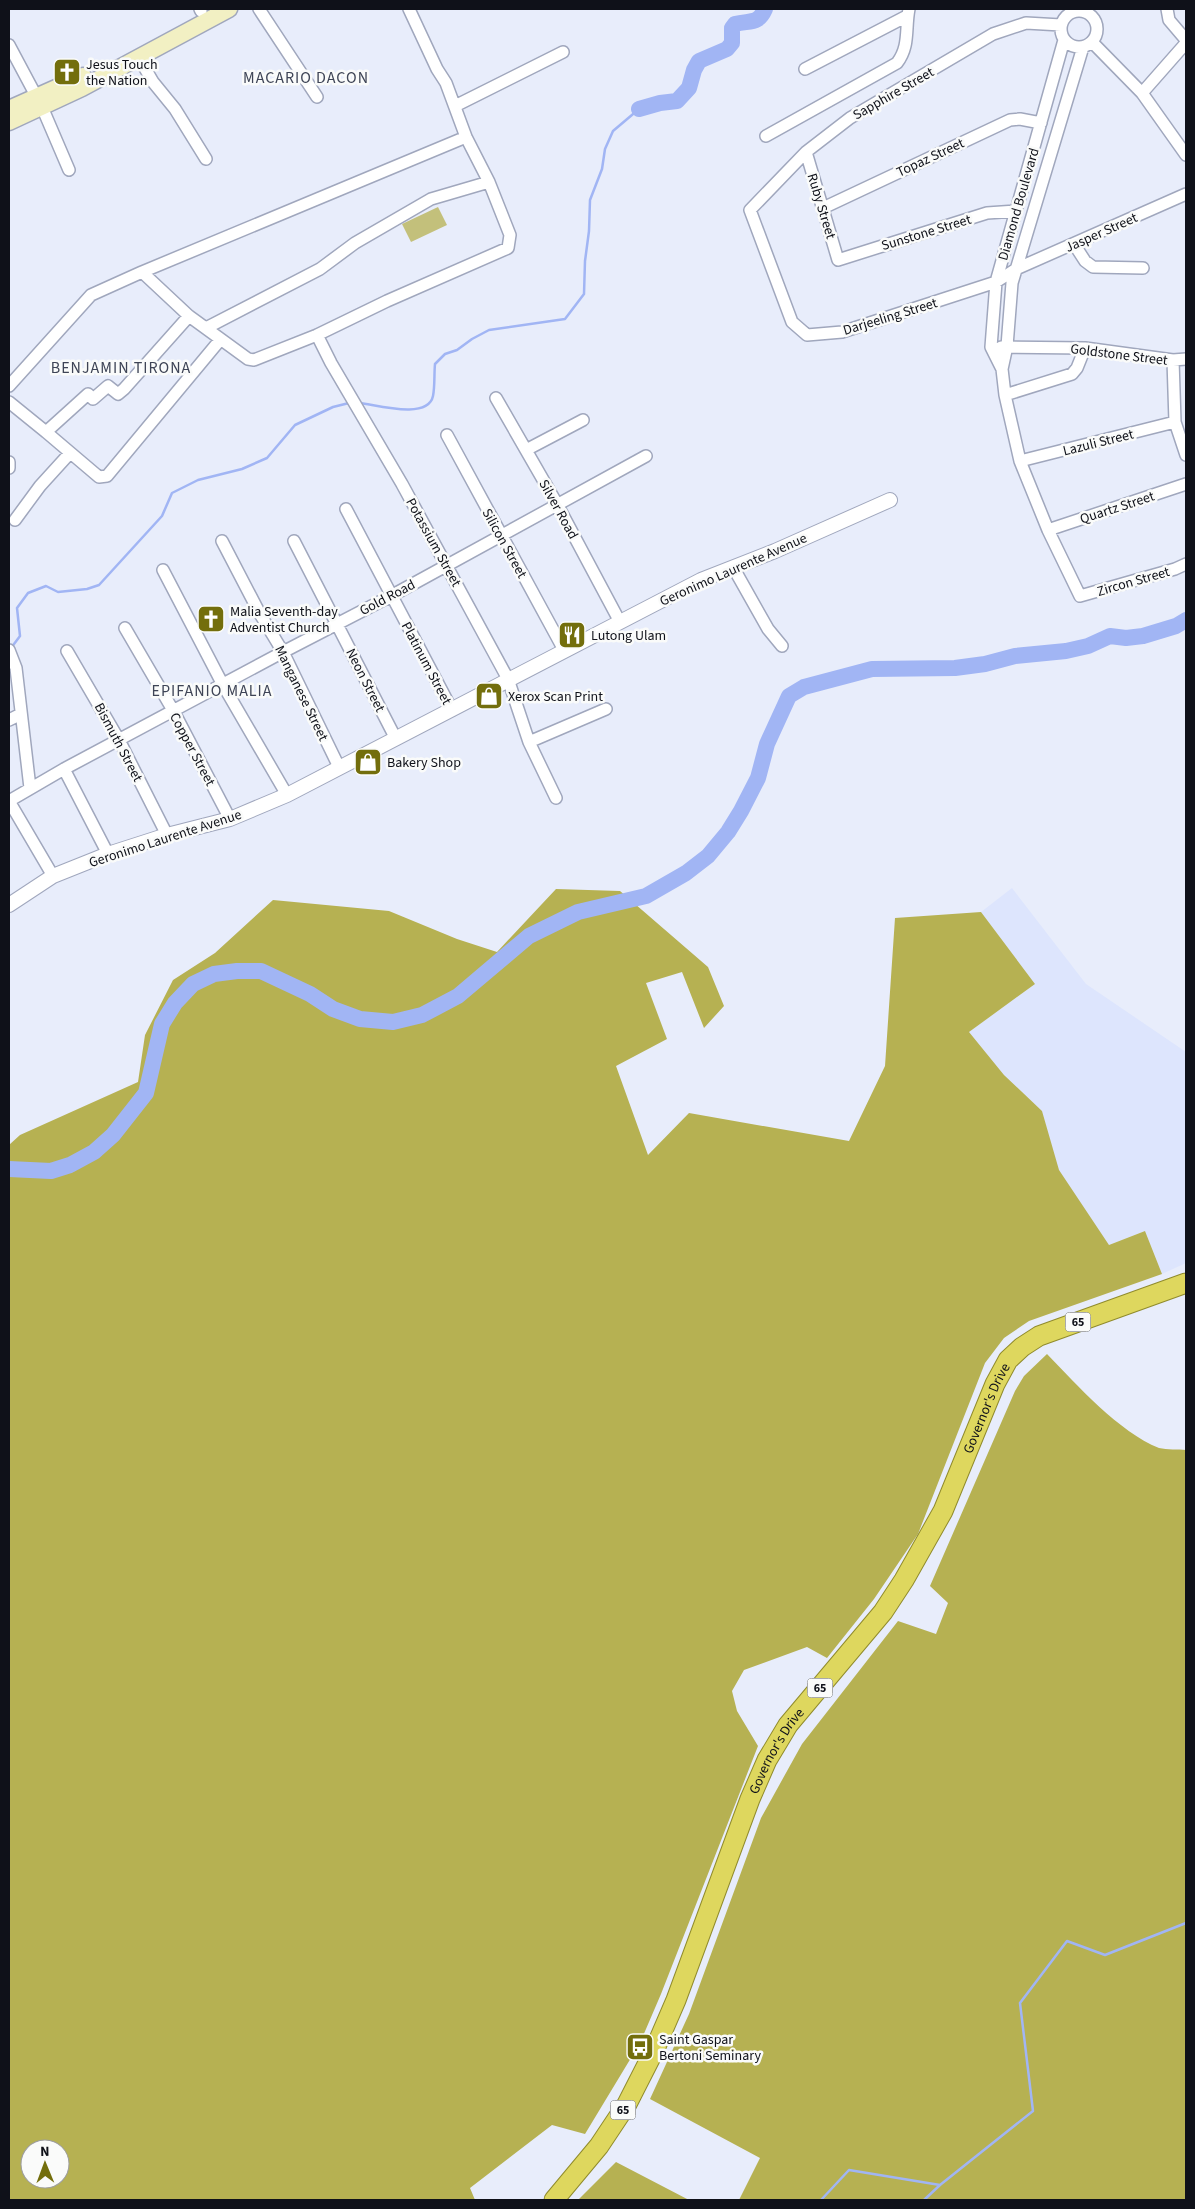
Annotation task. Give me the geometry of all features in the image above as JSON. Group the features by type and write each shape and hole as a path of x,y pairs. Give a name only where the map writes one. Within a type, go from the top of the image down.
{"highway":[{"name":"Governor's Drive","path":"554,2200 599,2146 627,2104 654,2051 676,2000 750,1799 767,1760 788,1725 883,1612 904,1580 943,1511 995,1384 1008,1360 1022,1346 1038,1336 1186,1283"}],"main road":[{"path":"9,122 39,102 138,48 202,9"},
{"path":"9,108 39,102 140,58 229,9"}],"street":[{"path":"259,9 317,97"},
{"path":"142,272 188,316 248,359 254,360 317,335 387,301 508,248 510,235 489,182 466,136 456,106 409,9"},
{"path":"1142,93 1186,42 1169,20 1167,9"},
{"path":"1074,10 1094,13 1097,33 1087,44 1072,46 1064,40 1061,26 1065,17 1074,10"},
{"path":"806,69 908,13"},
{"path":"766,136 897,63 904,54 907,44 908,13"},
{"name":"Sapphire Street","path":"750,210 806,152 850,118 993,34 1026,23 1061,26"},
{"name":"Diamond Boulevard","path":"1002,369 991,347 996,282 1064,40"},
{"path":"1087,44 1142,93 1186,154"},
{"name":"Diamond Boulevard","path":"1080,596 1048,530 1020,462 1005,395 1002,369 1007,346 1012,283 1087,44"},
{"path":"9,45 39,102 69,170"},
{"path":"456,106 563,52"},
{"path":"140,58 153,82 175,108 206,159"},
{"name":"Topaz Street","path":"823,208 1010,120 1020,118 1041,123"},
{"path":"9,386 92,295 142,272 466,136"},
{"name":"Ruby Street","path":"806,152 838,260"},
{"path":"206,328 320,269 355,243 431,199 489,182"},
{"name":"Jasper Street","path":"1016,269 1186,194"},
{"name":"Darjeeling Street","path":"750,210 792,322 807,335 842,332 996,282 1016,269"},
{"name":"Sunstone Street","path":"838,260 987,213 1016,211"},
{"path":"1074,244 1085,261 1093,267 1143,268"},
{"path":"46,432 88,394 92,399 108,386 118,394 188,316"},
{"name":"Potassium Street","path":"317,335 331,363 447,565 508,679 529,742 556,798"},
{"path":"9,402 99,477 107,476 220,340"},
{"name":"Goldstone Street","path":"991,347 1085,348 1173,360 1186,359"},
{"path":"1005,395 1072,374 1077,368 1085,348"},
{"path":"1173,360 1175,422 1186,454"},
{"name":"Silver Road","path":"496,398 558,504 620,622"},
{"path":"526,450 583,420"},
{"name":"Lazuli Street","path":"1020,462 1175,422"},
{"name":"Silicon Street","path":"447,435 564,650"},
{"path":"15,520 40,486 70,452"},
{"name":"Gold Road","path":"9,801 64,769 391,596 646,456"},
{"path":"9,462 9,468"},
{"name":"Quartz Street","path":"1048,530 1186,484"},
{"name":"Geronimo Laurente Avenue","path":"9,905 53,876 108,854 167,835 230,819 287,794 701,580 890,500"},
{"name":"Platinum Street","path":"346,509 452,710"},
{"name":"Manganese Street","path":"222,541 260,614 283,652 339,767"},
{"name":"Neon Street","path":"294,541 396,739"},
{"name":"Zircon Street","path":"1080,596 1175,569 1186,564"},
{"path":"733,568 768,629 782,646"},
{"path":"162,570 223,685 287,794"},
{"name":"Copper Street","path":"125,628 174,712 230,819"},
{"path":"9,650 16,668 30,788"},
{"name":"Bismuth Street","path":"67,651 119,740 167,835"},
{"path":"529,742 606,709"},
{"path":"9,720 21,714"},
{"path":"64,769 108,854"},
{"path":"9,801 53,876"}],"shaded area":[{"path":"438,207 447,225 411,242 402,224"},
{"path":"1012,888 1086,984 1186,1052 1186,1263 1162,1274 1145,1231 1109,1245 1058,1170 1042,1111 1004,1075 969,1032 1035,984 981,912"},
{"path":"556,889 620,891 708,967 724,1006 704,1028 682,972 646,983 667,1039 616,1066 648,1155 689,1113 849,1141 885,1066 895,918 981,912 1035,984 969,1032 1004,1075 1042,1111 1059,1170 1109,1245 1145,1231 1162,1274 1029,1321 1004,1338 985,1363 918,1534 874,1599 827,1658 807,1647 744,1670 732,1691 737,1711 758,1746 640,2043 585,2134 552,2125 470,2188 475,2200 9,2200 9,1145 20,1135 138,1082 145,1035 173,980 215,953 273,900 389,911 457,939 497,952"},
{"path":"1047,1354 1099,1407 1129,1431 1159,1448 1186,1450 1186,2200 739,2200 760,2158 650,2099 689,2014 761,1818 802,1744 898,1621 936,1634 948,1603 930,1586 1015,1391 1024,1376"},
{"path":"616,2162 689,2200 578,2200"}],"waterway":[{"path":"639,109 660,103 677,101 689,88 694,70 699,61 727,49 732,43 732,28 735,24 756,20 765,9"},
{"path":"360,403 401,409 422,408 429,403 433,396 435,364 445,354 457,350 489,330 565,319 584,294 590,200 602,169 605,149 613,131 639,109"},
{"path":"11,648 20,636 17,608 28,593 46,586 58,592 87,589 99,585 162,516 172,493 198,480 242,469 267,458 295,425 333,407 349,403"},
{"path":"9,1169 51,1171 70,1165 94,1152 113,1135 146,1093 162,1024 175,1003 193,984 214,974 237,971 261,971 310,994 333,1009 360,1019 393,1022 422,1015 458,996 529,936 578,912 646,896 686,873 708,856 728,832 758,778 767,744 789,696 804,687 872,669 955,668 985,664 1015,656 1066,651 1088,646 1110,636 1126,638 1143,636 1176,626 1186,620"},
{"path":"821,2200 849,2170 940,2185 1033,2111 1020,2003 1067,1941 1105,1955 1186,1923"},
{"path":"924,2200 940,2185"}],"place":[{"name":"Jesus Touch the Nation","path":"67,72"},
{"name":"Malia Seventh-day Adventist Church","path":"211,619"},
{"name":"Lutong Ulam","path":"572,635"},
{"name":"Xerox Scan Print","path":"489,696"},
{"name":"Bakery Shop","path":"368,762"},
{"name":"Saint Gaspar Bertoni Seminary","path":"640,2047"}],"district":[{"name":"MACARIO DACON","path":"306,77"},
{"name":"BENJAMIN TIRONA","path":"121,367"},
{"name":"EPIFANIO MALIA","path":"212,690"}]}
